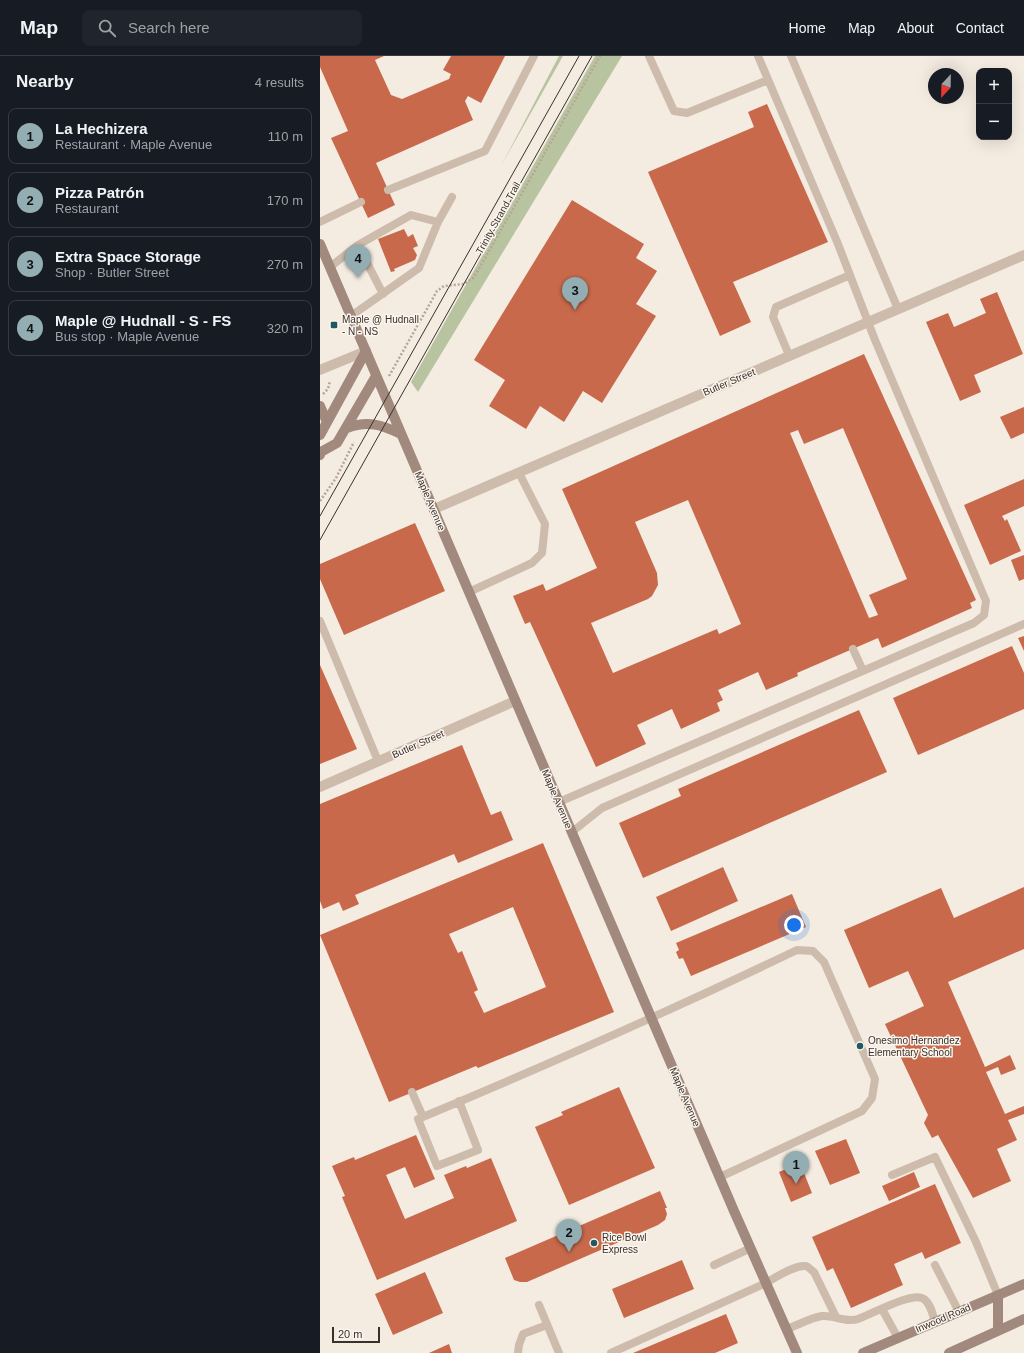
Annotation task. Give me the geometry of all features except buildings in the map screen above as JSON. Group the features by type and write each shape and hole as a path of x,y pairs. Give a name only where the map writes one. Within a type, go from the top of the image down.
{"main road":[{"name":"Maple Avenue","path":"320,244 720,1177 798,1353"},
{"path":"366,351 320,436 321,453 337,443 376,376"},
{"path":"320,406 327,422"},
{"path":"347,428 357,424 370,423 386,427 401,434"},
{"name":"Inwood Road","path":"863,1353 1024,1284"},
{"path":"998,1295 998,1331"},
{"path":"949,1353 1024,1319"}],"street":[{"name":"Butler Street","path":"434,509 1024,255"},
{"path":"320,370 366,351"},
{"name":"Butler Street","path":"320,786 515,701"}],"lane":[{"path":"388,190 485,151 534,56"},
{"path":"649,56 674,111 687,113 768,80"},
{"path":"559,802 974,623 984,614 986,601 758,56"},
{"path":"791,56 898,309"},
{"path":"351,316 419,268 438,222 452,197"},
{"path":"320,222 361,202"},
{"path":"330,267 358,245 411,215 438,222"},
{"path":"358,245 383,294"},
{"path":"789,355 773,317 776,307 850,275"},
{"path":"469,592 532,563 542,553 545,524 519,473"},
{"path":"320,621 378,761"},
{"path":"572,832 602,808 1024,624"},
{"path":"853,649 863,671"},
{"path":"459,1101 478,1150 437,1166 418,1119 459,1101 652,1019 796,950 813,951 824,962 875,1079 872,1098 862,1111 720,1177"},
{"path":"412,1092 423,1117"},
{"path":"892,1176 934,1156 976,1242 998,1295"},
{"path":"714,1265 751,1248"},
{"path":"935,1265 958,1312"},
{"path":"611,1353 766,1283 790,1270 805,1266 814,1272 836,1317"},
{"path":"787,1329 821,1316 852,1320 902,1300 921,1298 926,1300 935,1322"},
{"path":"539,1305 558,1353"},
{"path":"882,1309 898,1338"},
{"path":"518,1353 519,1345 524,1334 547,1325"}],"path":[{"name":"Trinity Strand Trail","path":"394,367 437,291 444,286 464,284 473,278 600,56"},
{"path":"323,394 328,389 330,381"},
{"path":"320,501 336,478 357,436"}],"green space":[{"path":"559,56 563,56 501,166"},
{"path":"595,56 622,56 418,392 411,382"}],"tram line":[{"path":"320,516 579,56"},
{"path":"320,540 592,56"}],"place":[{"name":"Maple @ Hudnall - S - FS","path":"358,278"},
{"name":"Extra Space Storage","path":"575,310"},
{"name":"Maple @ Hudnall - N - NS","path":"334,325"},
{"name":"Onesimo Hernandez Elementary School","path":"860,1046"},
{"name":"La Hechizera","path":"796,1184"},
{"name":"Rice Bowl Express","path":"594,1243"},
{"name":"Pizza Patrón","path":"569,1252"}]}
